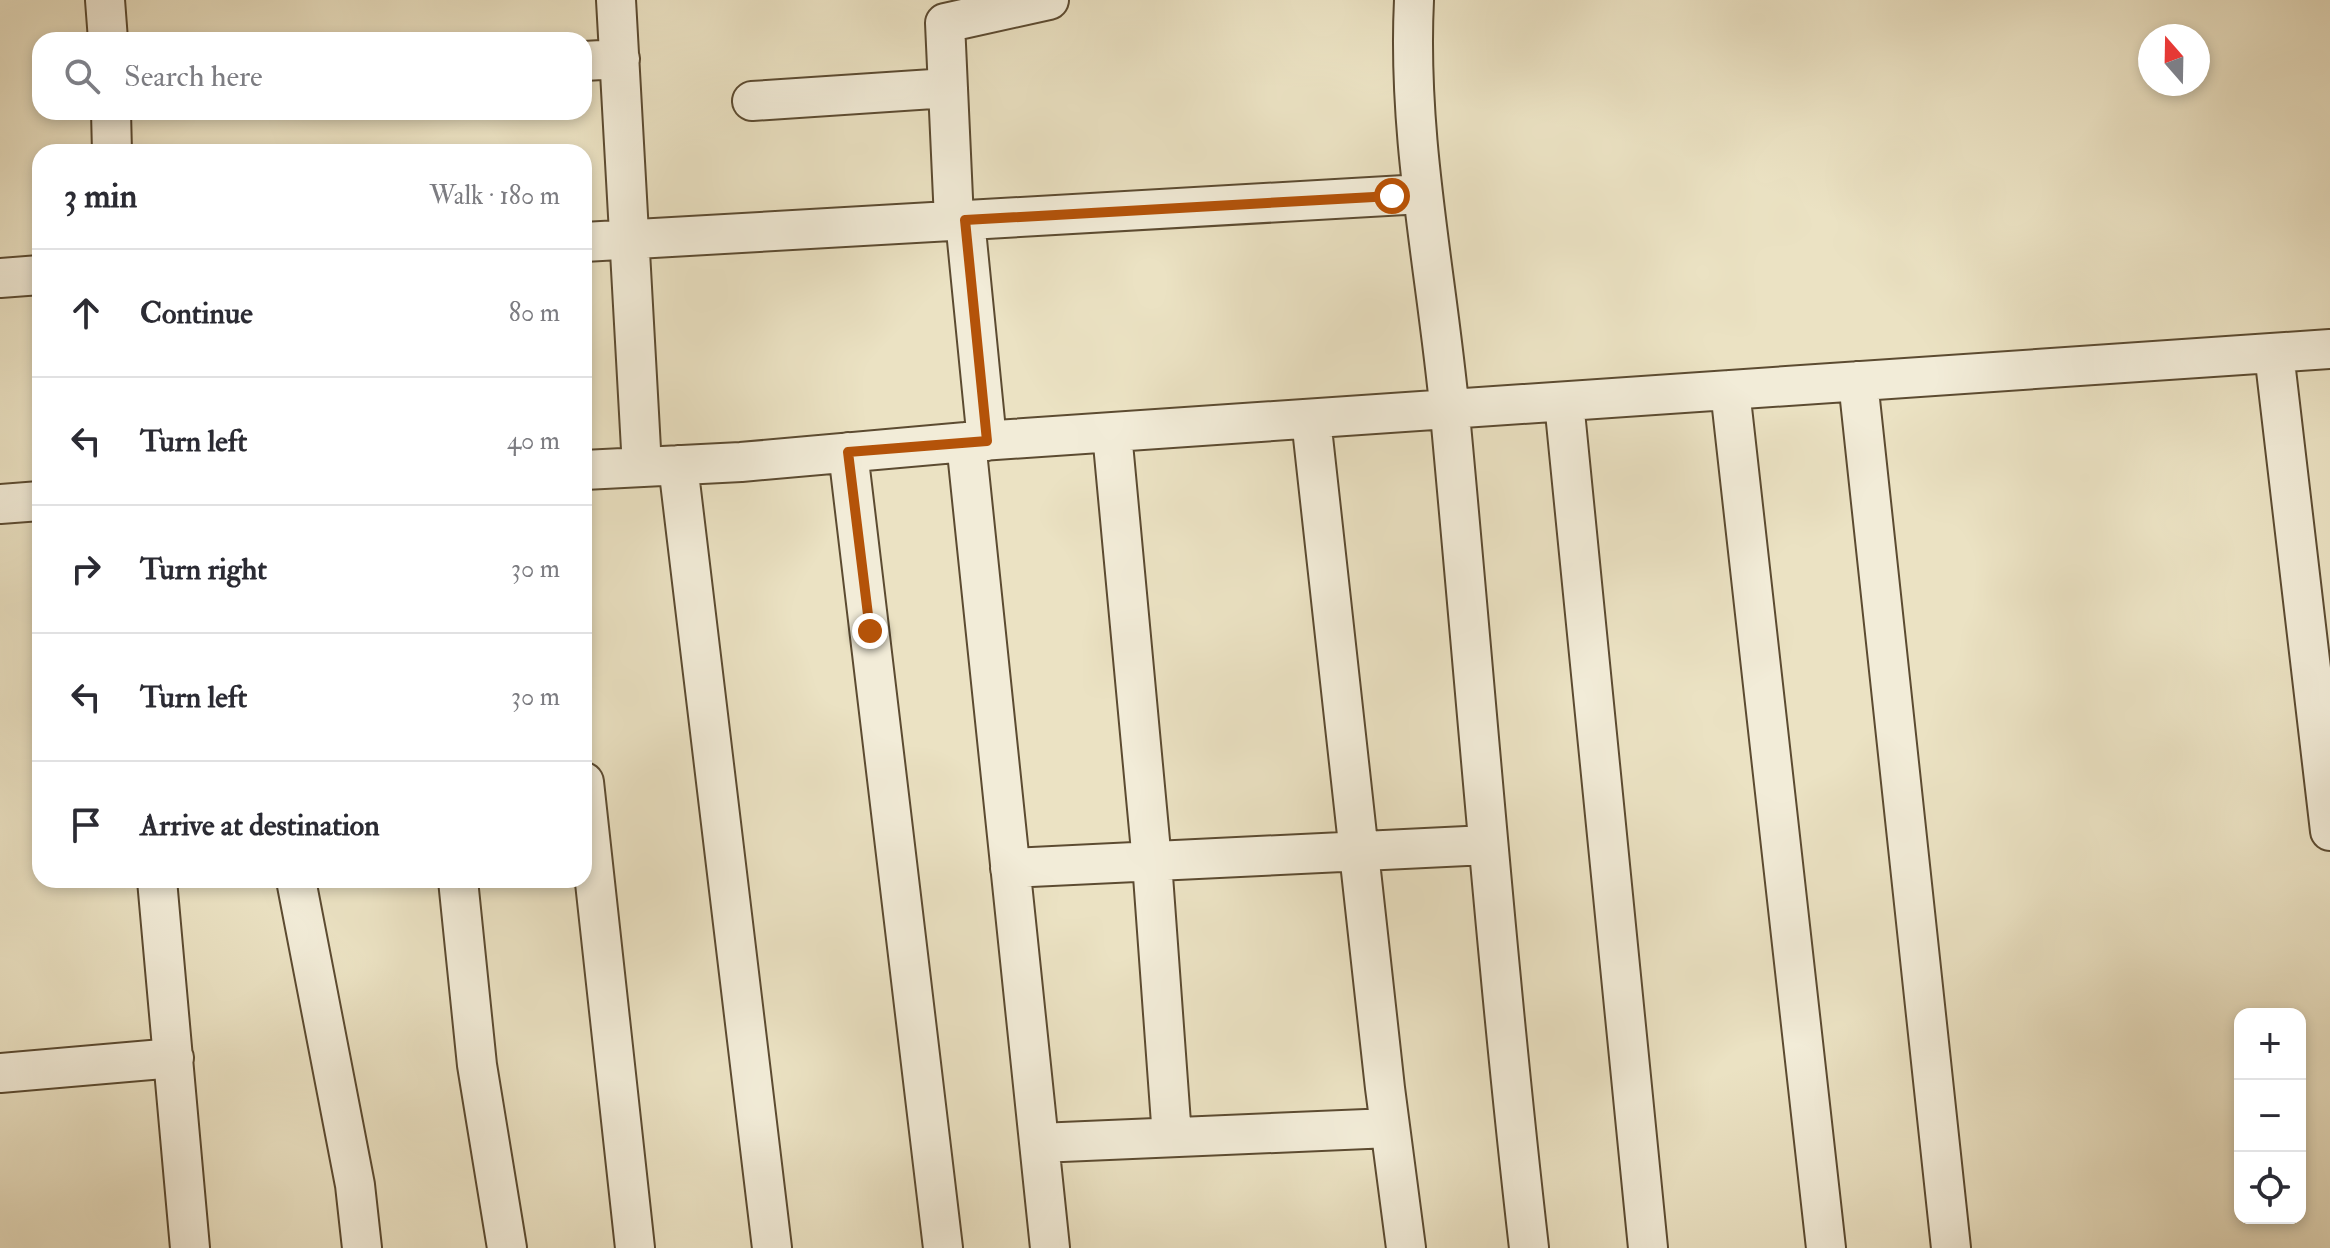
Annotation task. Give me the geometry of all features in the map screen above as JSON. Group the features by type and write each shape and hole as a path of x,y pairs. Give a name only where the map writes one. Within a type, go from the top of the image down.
{"street":[{"path":"105,0 107,32"},
{"path":"616,0 602,60 772,1248"},
{"path":"1049,0 945,23 1010,868 1050,1248"},
{"path":"1414,0 1410,72 1422,194 1450,409 1501,1007 1529,1248"},
{"path":"752,101 948,88"},
{"path":"111,120 112,144"},
{"path":"592,241 1422,194"},
{"path":"0,278 32,276"},
{"path":"592,470 2330,349"},
{"path":"2274,353 2330,831"},
{"path":"1858,381 1951,1248"},
{"path":"1730,390 1826,1248"},
{"path":"1564,402 1648,1248"},
{"path":"1311,419 1406,1248"},
{"path":"1112,433 1152,862 1172,1137"},
{"path":"848,452 943,1248"},
{"path":"0,504 32,502"},
{"path":"1010,868 1487,845"},
{"path":"592,855 635,1248"},
{"path":"158,888 190,1248"},
{"path":"298,888 355,1185 362,1248"},
{"path":"459,888 477,1065 507,1248"},
{"path":"0,1073 174,1058"},
{"path":"1039,1143 1390,1128"}],"route":[{"path":"870,631 848,452 987,441 965,220 1392,196"}]}
